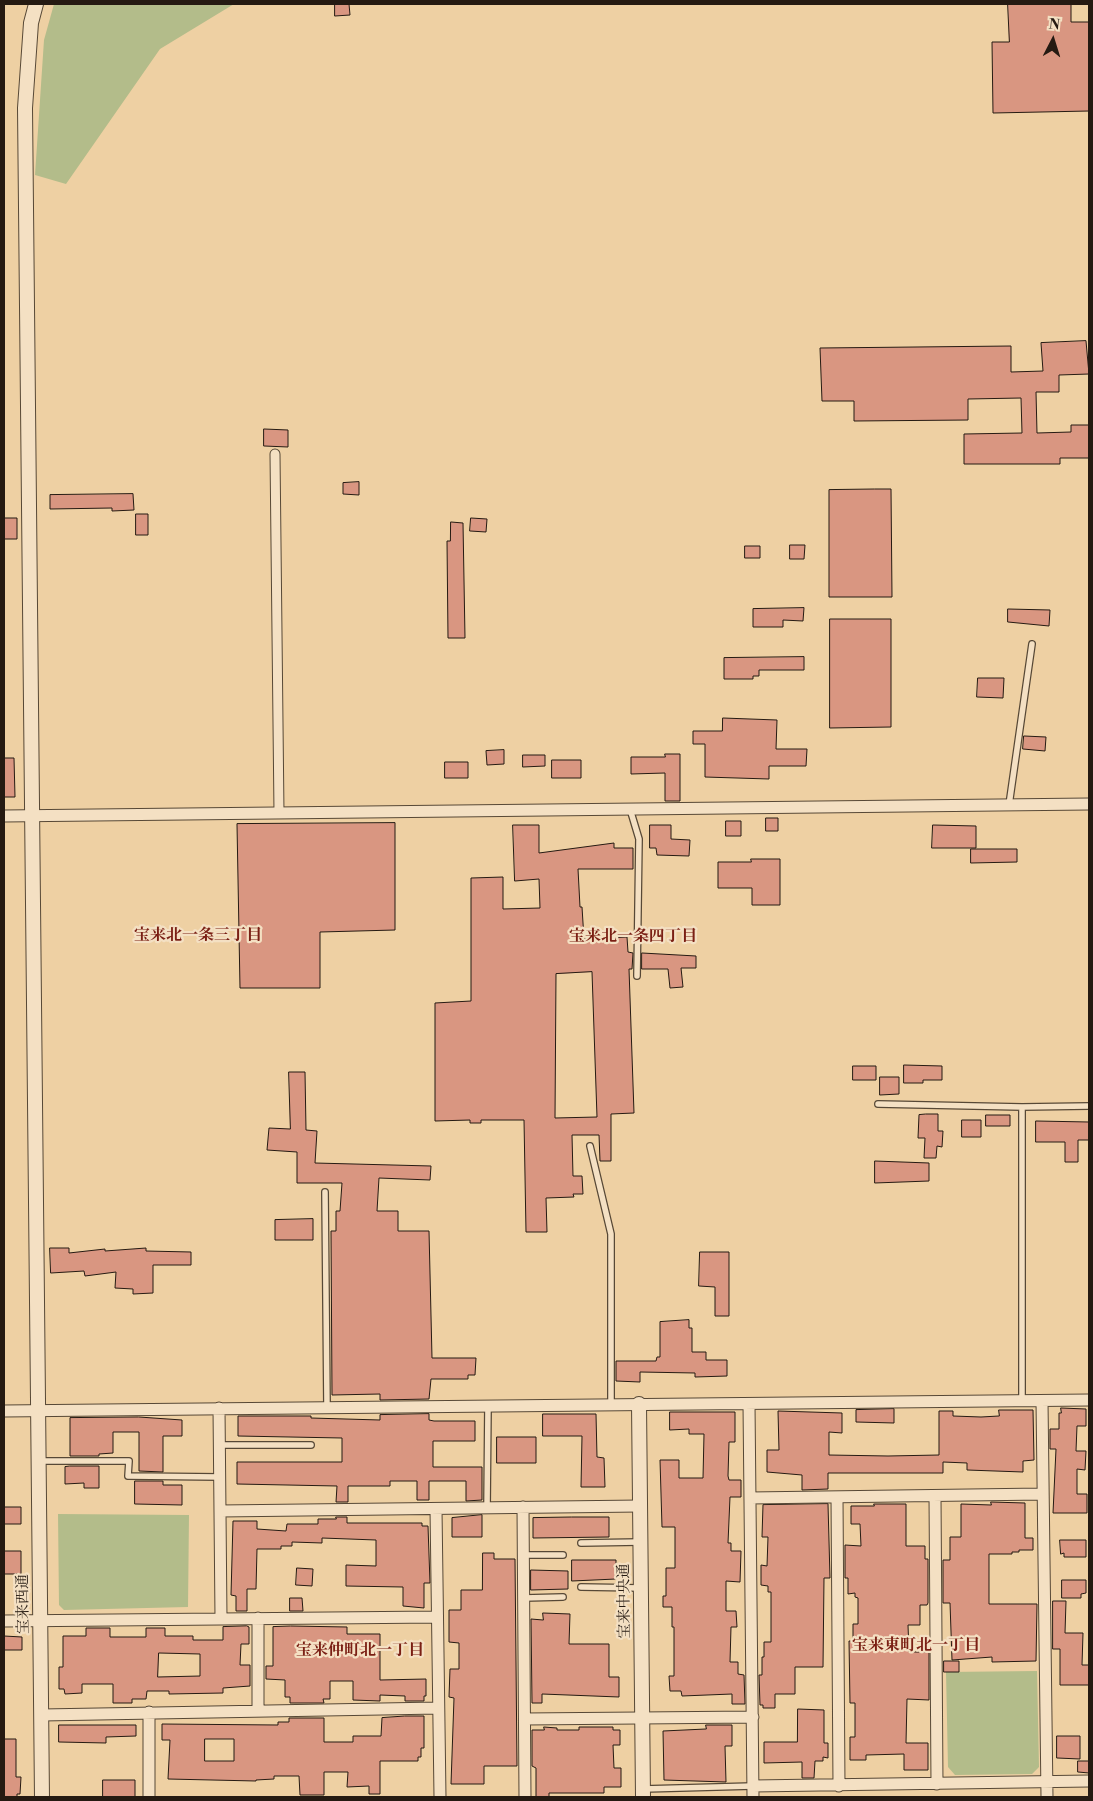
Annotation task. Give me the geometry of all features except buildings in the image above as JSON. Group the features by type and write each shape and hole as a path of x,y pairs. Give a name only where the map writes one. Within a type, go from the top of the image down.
{"street":[{"name":"宝来西通","path":"36,4 29,43 25,108 42,1797"},
{"path":"275,454 278,813"},
{"path":"4,816 1089,804"},
{"path":"1042,1400 1046,1797"},
{"path":"4,1411 1089,1400"},
{"name":"宝来中央通","path":"639,1404 643,1793"},
{"path":"749,1404 753,1792 839,1786 1089,1781"},
{"path":"219,1408 221,1618"},
{"path":"750,1498 1042,1494"},
{"path":"935,1496 937,1784"},
{"path":"837,1497 839,1786"},
{"path":"220,1511 640,1506"},
{"path":"523,1507 525,1797"},
{"path":"436,1509 440,1797"},
{"path":"4,1621 437,1617"},
{"path":"258,1618 258,1711"},
{"path":"42,1715 438,1708"},
{"path":"149,1712 149,1797"},
{"path":"525,1719 753,1717"}],"lane":[{"path":"1009,804 1032,644"},
{"path":"630,809 639,839 637,976"},
{"path":"878,1104 1022,1107 1089,1106"},
{"path":"1022,1107 1022,1400"},
{"path":"590,1146 611,1234 611,1404"},
{"path":"325,1192 327,1407"},
{"path":"487,1508 488,1405"},
{"path":"219,1445 311,1445"},
{"path":"38,1461 128,1461 128,1476 220,1477"},
{"path":"581,1543 640,1542"},
{"path":"524,1555 563,1555"},
{"path":"581,1587 641,1588"},
{"path":"524,1598 563,1597"},
{"path":"643,1793 753,1792"}],"green space":[{"path":"54,4 234,4 160,49 66,184 35,175 44,40"},
{"path":"58,1514 189,1515 188,1607 64,1610 59,1605"},
{"path":"1037,1671 1039,1767 1032,1774 955,1775 948,1767 946,1672"}],"district":[{"name":"宝来北一条三丁目","path":"198,936"},
{"name":"宝来北一条四丁目","path":"633,937"},
{"name":"宝来東町北一丁目","path":"916,1646"},
{"name":"宝来仲町北一丁目","path":"360,1651"}]}
